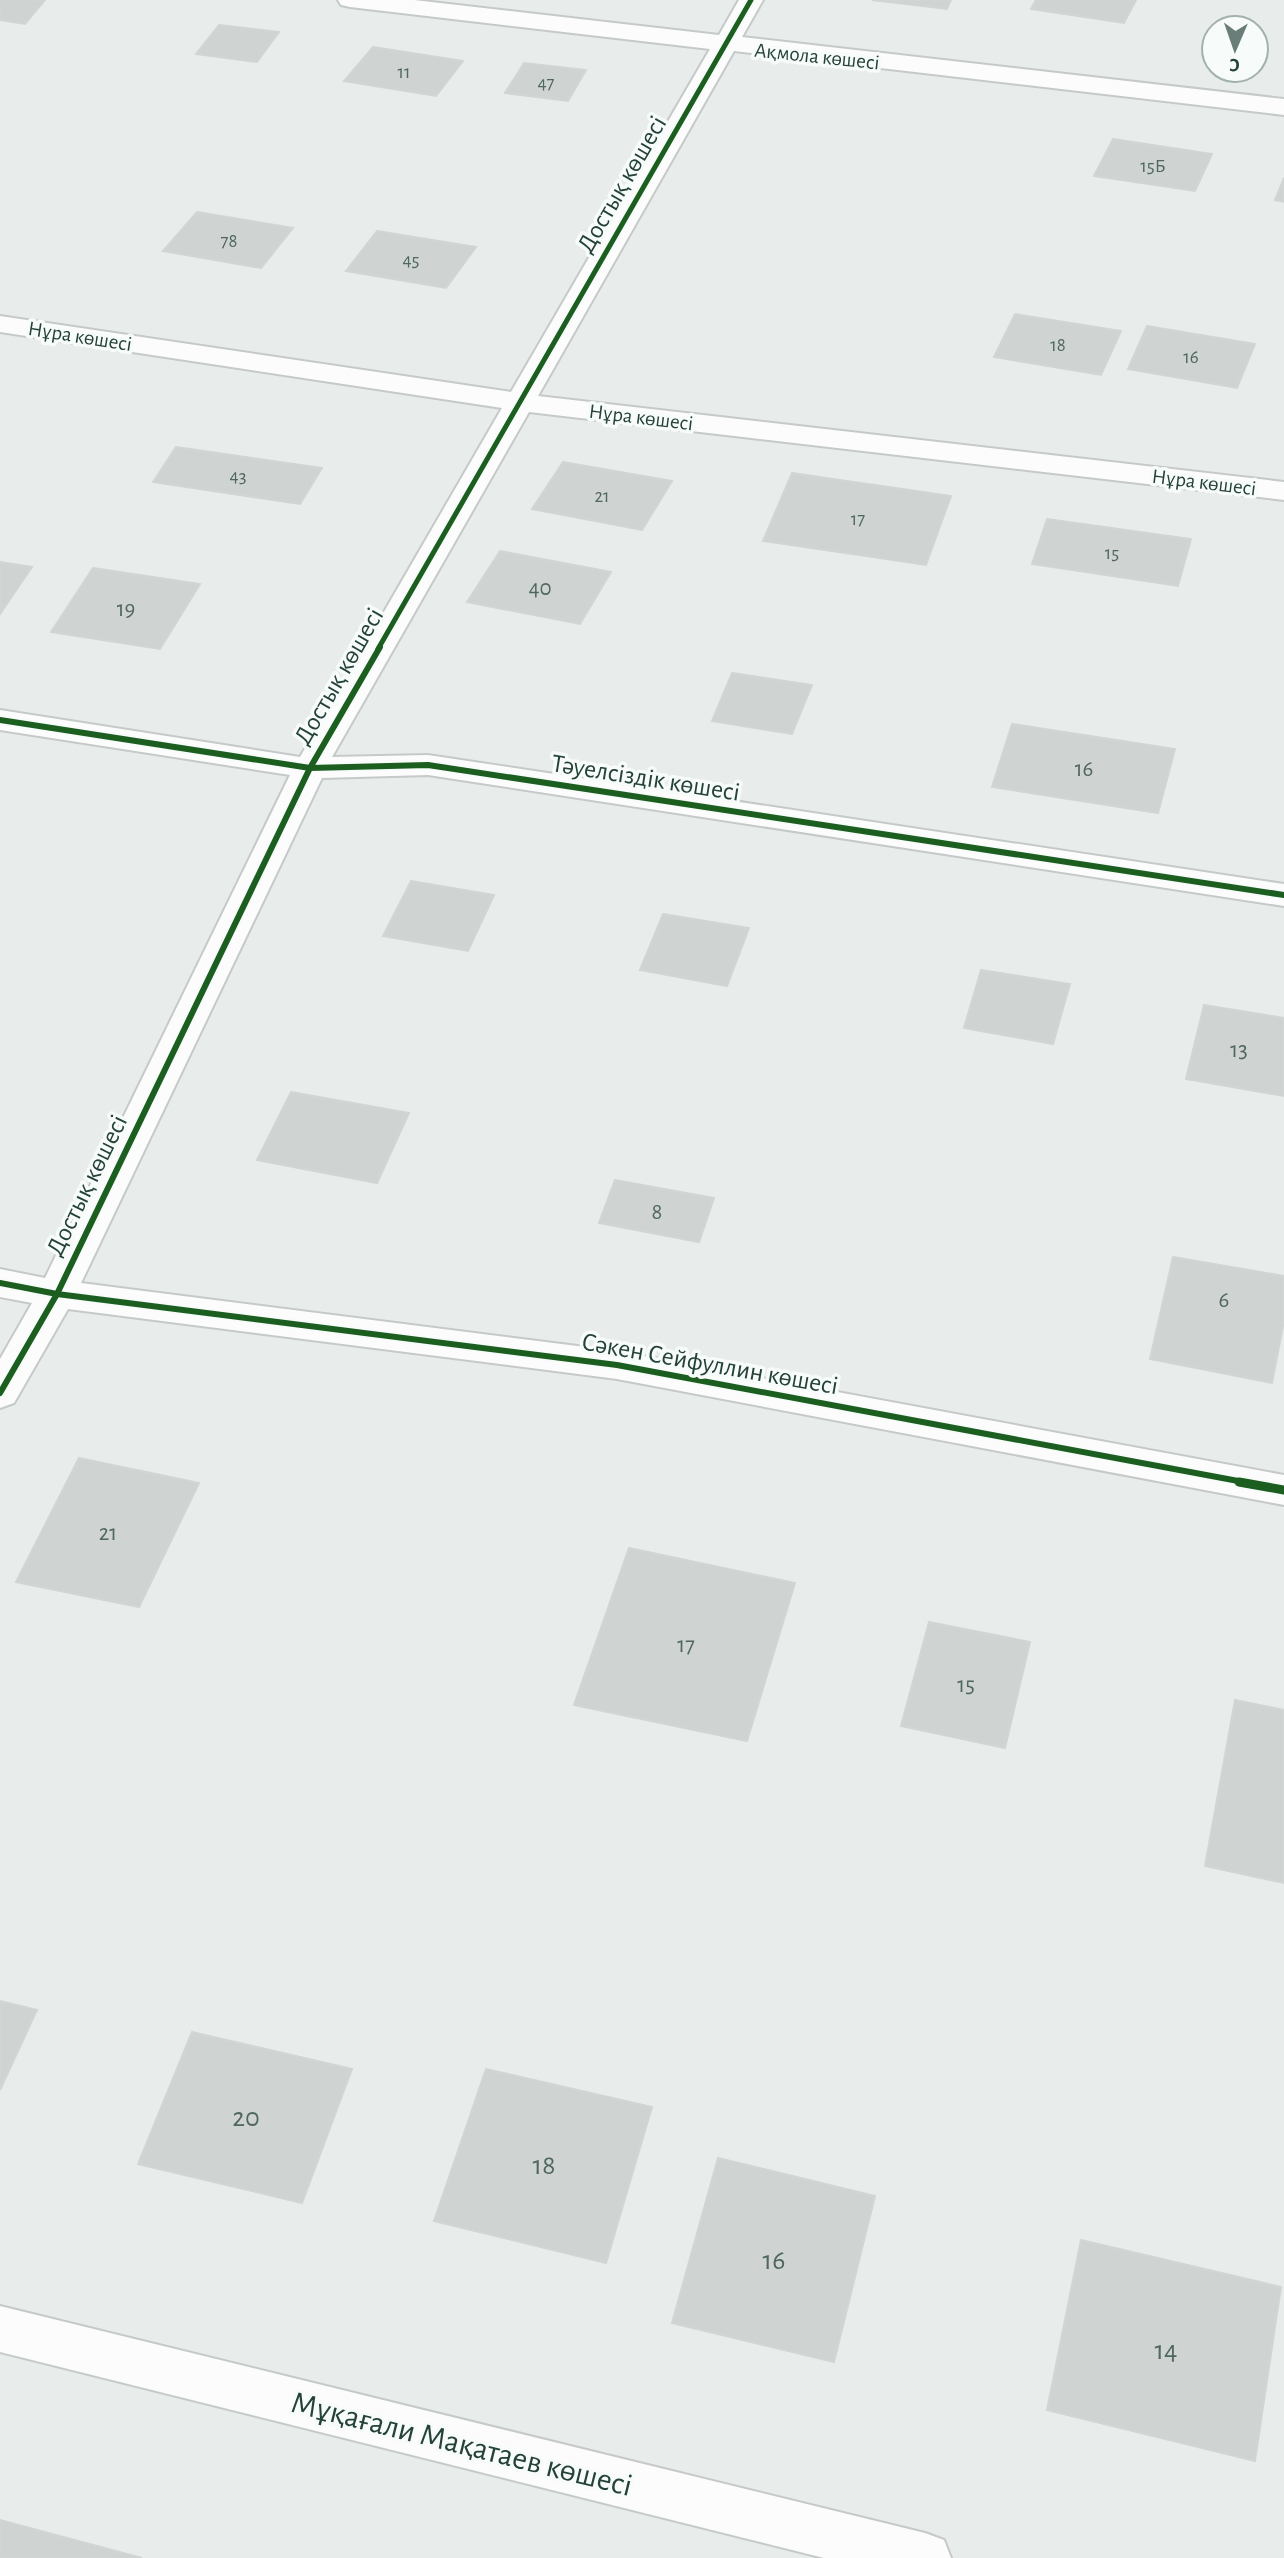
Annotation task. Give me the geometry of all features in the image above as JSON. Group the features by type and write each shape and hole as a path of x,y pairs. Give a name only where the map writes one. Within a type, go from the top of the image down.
{"street":[{"name":"Ақмола көшесі","path":"350,0 726,46 1284,107"},
{"name":"Достық көшесі","path":"0,1393 57,1294 310,768 751,0"},
{"name":"Нұра көшесі","path":"0,324 518,402 1284,491"},
{"name":"Тәуелсіздік көшесі","path":"0,720 310,768 428,765 1284,895"},
{"name":"Сәкен Сейфуллин көшесі","path":"0,1283 57,1294 617,1365 1284,1490"},
{"name":"Мұқағали Мақатаев көшесі","path":"0,2329 925,2558"}],"building":[{"path":"0,0 45,0 25,24 0,20"},
{"path":"872,0 951,0 947,9"},
{"path":"1036,0 1136,0 1124,23 1031,9"},
{"path":"219,25 279,32 257,62 196,54"},
{"path":"373,47 463,61 436,96 344,81"},
{"path":"524,63 586,70 568,101 505,93"},
{"path":"1113,139 1212,154 1195,191 1094,176"},
{"path":"1284,178 1284,202 1275,200"},
{"path":"197,212 293,228 261,268 163,251"},
{"path":"377,231 476,247 446,288 346,271"},
{"path":"1015,314 1121,331 1101,375 994,357"},
{"path":"1147,326 1255,344 1237,388 1128,369"},
{"path":"176,447 322,468 300,504 153,482"},
{"path":"563,462 672,481 642,530 532,509"},
{"path":"792,473 951,496 926,565 763,541"},
{"path":"1047,519 1191,539 1178,586 1032,564"},
{"path":"500,551 611,572 580,624 467,602"},
{"path":"0,562 32,567 0,614"},
{"path":"93,568 200,584 160,649 51,632"},
{"path":"732,673 812,685 792,734 712,721"},
{"path":"1012,724 1175,749 1158,813 992,787"},
{"path":"411,881 494,895 468,951 383,936"},
{"path":"663,914 749,928 727,986 640,970"},
{"path":"981,970 1070,984 1053,1044 964,1028"},
{"path":"1204,1005 1284,1018 1284,1096 1186,1079"},
{"path":"291,1092 409,1113 377,1183 257,1160"},
{"path":"615,1180 714,1198 699,1242 599,1223"},
{"path":"1173,1257 1284,1276 1284,1321 1272,1383 1150,1359"},
{"path":"79,1458 199,1483 139,1607 16,1582"},
{"path":"629,1548 795,1583 747,1741 574,1705"},
{"path":"929,1622 1030,1642 1005,1748 901,1726"},
{"path":"1235,1700 1284,1710 1284,1883 1205,1866"},
{"path":"0,2001 37,2010 0,2090"},
{"path":"192,2032 352,2069 302,2203 138,2164"},
{"path":"486,2069 652,2107 606,2263 434,2221"},
{"path":"718,2158 875,2196 834,2362 672,2323"},
{"path":"1081,2240 1281,2287 1255,2461 1047,2410"},
{"path":"0,2520 142,2558 0,2558"}],"cycle path":[{"path":"0,1393 57,1294 310,768 751,0"},
{"path":"0,720 310,768 428,765 1284,895"},
{"path":"0,1283 57,1294 617,1365 1284,1490"}]}
